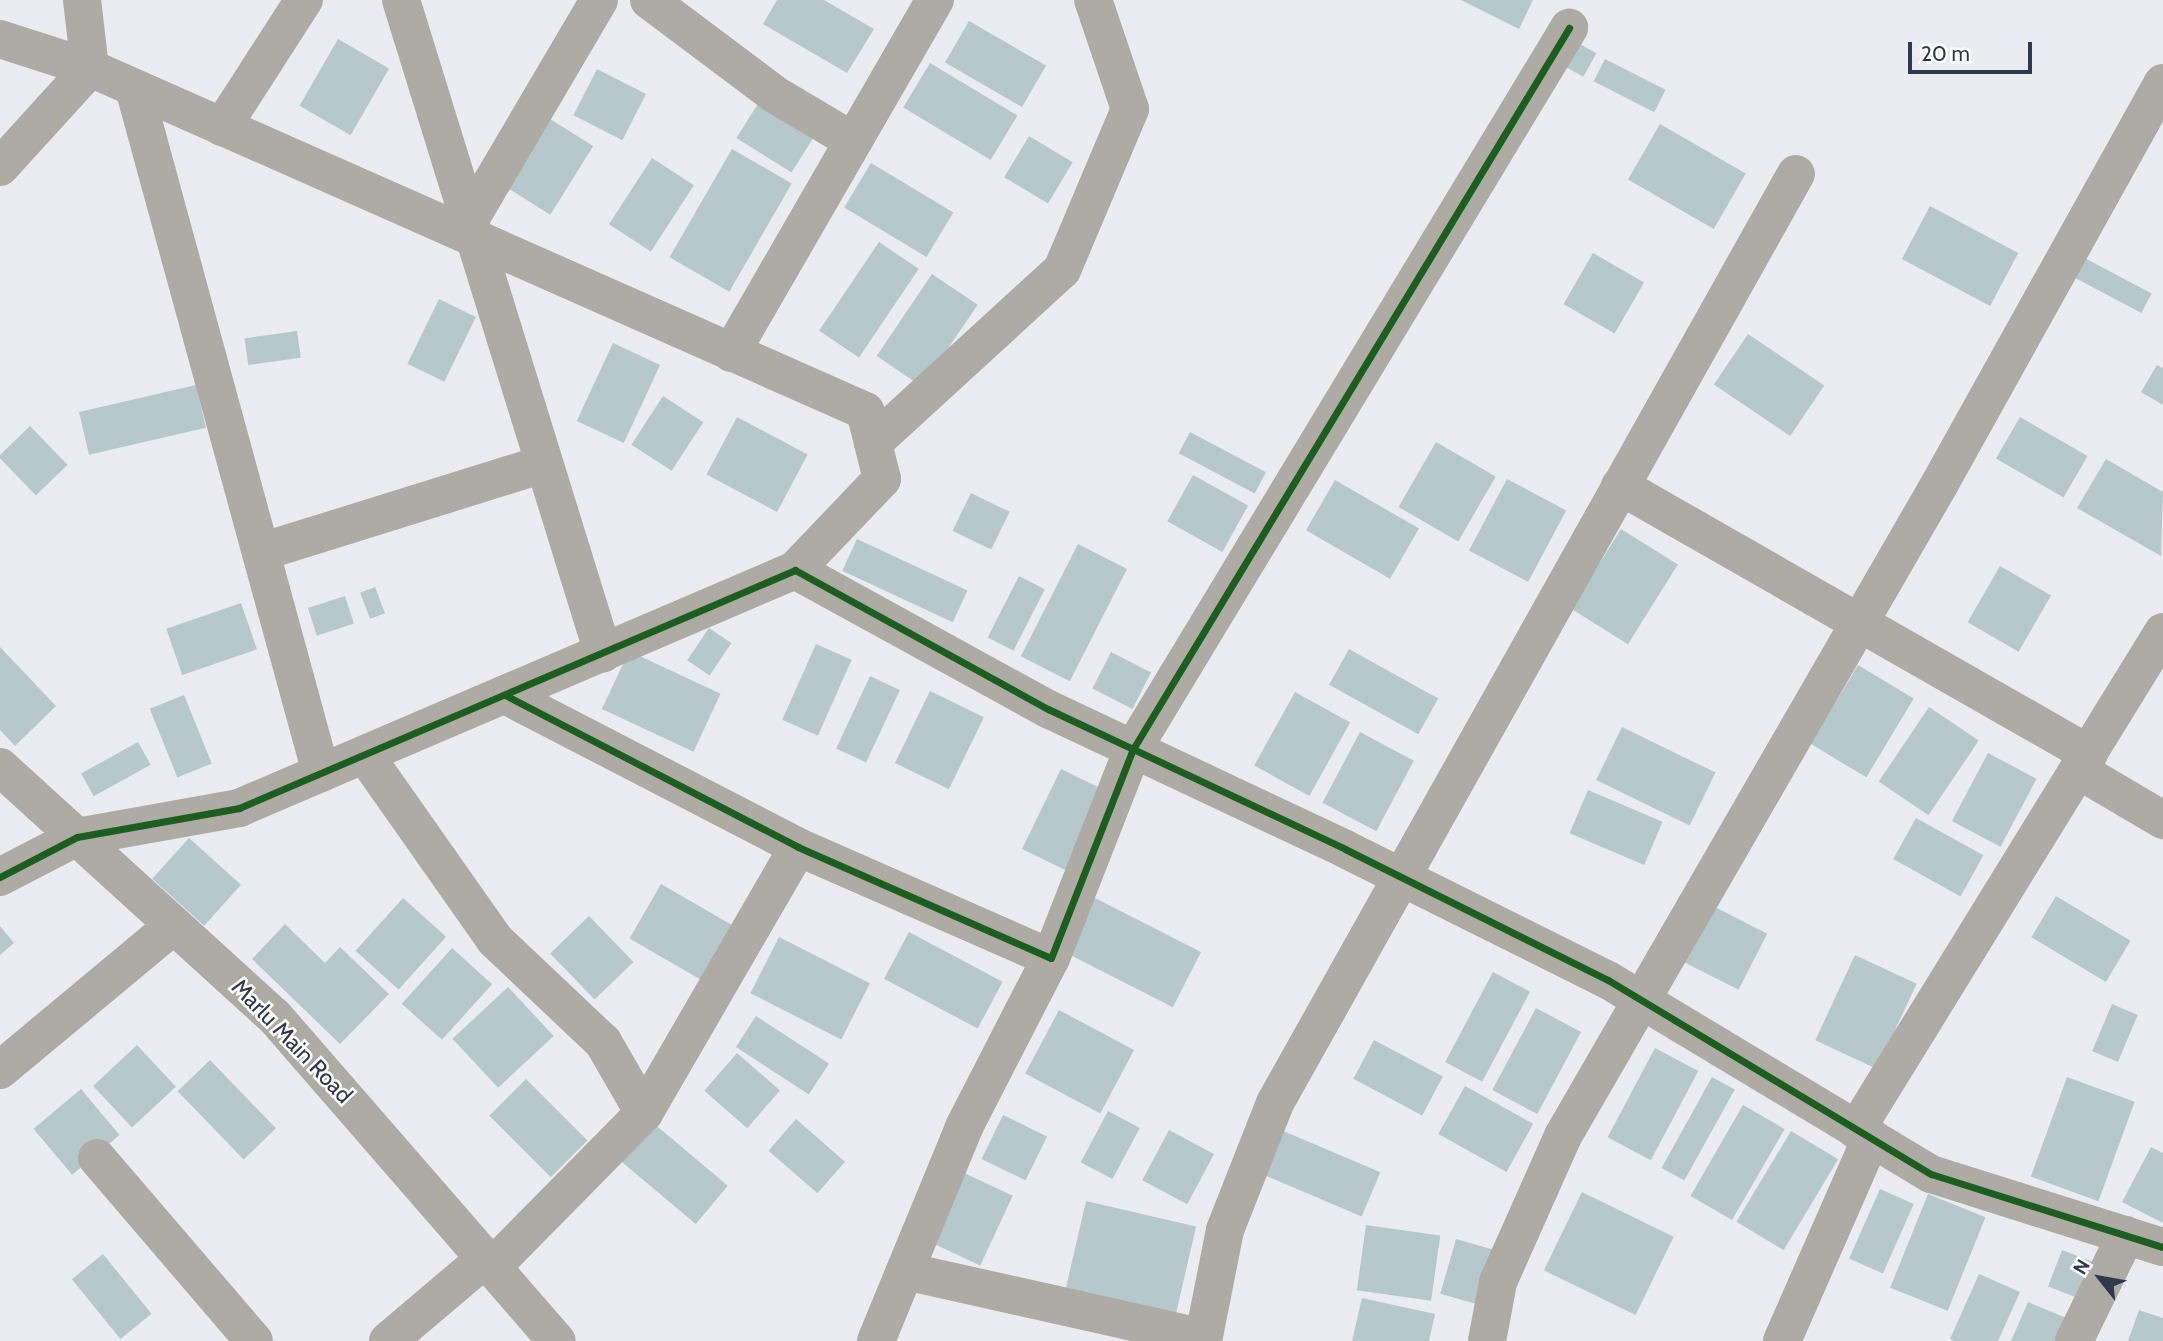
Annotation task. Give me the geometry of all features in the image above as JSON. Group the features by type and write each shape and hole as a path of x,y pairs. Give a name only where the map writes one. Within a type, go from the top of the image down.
{"street":[{"path":"0,167 90,68 82,0"},
{"path":"222,127 304,0"},
{"path":"401,0 603,653"},
{"path":"472,231 599,0"},
{"path":"649,0 774,94 853,142"},
{"path":"731,354 935,0"},
{"path":"873,443 1062,270 1130,109 1093,0"},
{"path":"876,1341 964,1127 1051,958 1133,749 1569,28"},
{"path":"0,39 90,68 222,127 472,231 731,354 865,411 882,479 795,570 507,696 239,808 77,837 0,877"},
{"path":"1487,1341 1498,1282 1563,1136 2163,83"},
{"path":"134,88 321,773"},
{"path":"905,1271 1203,1339 1225,1230 1275,1103 1399,876 1796,174"},
{"path":"261,552 544,464"},
{"path":"1620,486 1858,622 2083,762 2163,820"},
{"path":"795,570 1048,709 1399,876 1639,999 1931,1174 2163,1247"},
{"path":"1782,1341 1863,1134 2163,632"},
{"path":"507,696 798,847 1051,958"},
{"path":"365,755 495,940 603,1042 644,1113"},
{"name":"Marlu Main Road","path":"0,767 274,1016 491,1261 508,1289 557,1341"},
{"path":"388,1341 491,1261 644,1113 798,847"},
{"path":"0,1070 174,925"},
{"path":"97,1158 254,1341"},
{"path":"2074,1341 2126,1235"}],"building":[{"path":"777,0 824,0 874,29 847,73 763,24"},
{"path":"1461,0 1533,0 1519,29"},
{"path":"969,21 1046,66 1022,107 945,63"},
{"path":"338,39 389,68 351,135 300,106"},
{"path":"1578,43 1596,53 1583,77 1565,67"},
{"path":"1605,59 1666,90 1654,112 1594,81"},
{"path":"930,63 1017,116 991,160 903,108"},
{"path":"597,69 646,94 622,140 573,115"},
{"path":"764,94 819,128 792,173 736,138"},
{"path":"550,119 593,146 550,215 507,188"},
{"path":"1660,124 1746,174 1714,229 1628,179"},
{"path":"1029,136 1073,162 1048,203 1004,177"},
{"path":"732,149 792,184 729,292 670,257"},
{"path":"652,158 694,185 651,251 609,224"},
{"path":"871,163 953,212 927,257 844,208"},
{"path":"1930,206 2018,253 1990,306 1902,259"},
{"path":"879,242 919,269 859,358 819,331"},
{"path":"1593,253 1644,282 1615,334 1564,304"},
{"path":"2081,256 2152,294 2141,313 2071,275"},
{"path":"932,274 978,305 922,387 877,356"},
{"path":"439,299 476,317 444,382 407,364"},
{"path":"297,331 301,358 248,365 245,338"},
{"path":"1748,334 1824,385 1790,436 1714,385"},
{"path":"613,343 660,365 624,443 577,421"},
{"path":"2157,365 2163,368 2163,405 2141,392"},
{"path":"196,385 206,428 89,455 79,412"},
{"path":"663,396 703,422 672,471 631,445"},
{"path":"737,417 808,455 777,512 706,474"},
{"path":"2020,417 2088,456 2064,498 1996,459"},
{"path":"30,426 68,465 36,495 0,458 0,455"},
{"path":"1190,432 1266,472 1255,494 1179,453"},
{"path":"1436,442 1496,477 1458,541 1398,507"},
{"path":"2106,459 2163,492 2161,556 2077,508"},
{"path":"1193,475 1248,506 1222,552 1167,521"},
{"path":"1507,479 1566,510 1528,582 1469,551"},
{"path":"1335,480 1419,529 1390,579 1306,530"},
{"path":"971,493 1010,512 991,550 953,531"},
{"path":"1621,529 1678,565 1628,644 1571,609"},
{"path":"857,539 968,591 953,622 842,571"},
{"path":"1078,544 1127,569 1070,681 1021,656"},
{"path":"2000,566 2051,595 2019,652 1968,622"},
{"path":"1019,576 1045,589 1014,651 988,637"},
{"path":"375,587 385,613 370,619 360,593"},
{"path":"345,596 354,624 317,636 308,608"},
{"path":"241,603 257,649 182,675 166,629"},
{"path":"709,628 731,643 710,675 687,660"},
{"path":"816,644 852,660 818,736 782,720"},
{"path":"0,647 56,706 15,746 0,730"},
{"path":"1349,649 1438,698 1418,734 1329,685"},
{"path":"629,651 721,694 693,752 602,709"},
{"path":"1111,652 1151,672 1132,709 1092,689"},
{"path":"1858,665 1914,698 1866,777 1811,744"},
{"path":"870,676 900,690 866,762 836,749"},
{"path":"930,691 984,717 949,789 895,763"},
{"path":"1295,692 1350,723 1309,796 1254,765"},
{"path":"184,695 212,764 177,777 150,709"},
{"path":"1929,707 1979,741 1928,815 1879,782"},
{"path":"1622,727 1715,773 1690,826 1596,780"},
{"path":"1360,732 1414,761 1376,831 1322,803"},
{"path":"138,742 151,765 94,796 81,774"},
{"path":"1988,753 2037,779 2000,847 1952,821"},
{"path":"1061,769 1114,795 1075,875 1022,849"},
{"path":"1588,790 1663,822 1644,865 1570,833"},
{"path":"1916,818 1983,855 1961,896 1893,859"},
{"path":"189,838 241,885 204,926 152,879"},
{"path":"661,884 736,928 705,982 630,939"},
{"path":"2056,896 2131,941 2106,982 2031,937"},
{"path":"403,898 446,937 399,990 355,951"},
{"path":"1095,898 1201,952 1173,1007 1067,953"},
{"path":"1703,901 1767,934 1739,990 1674,957"},
{"path":"589,916 633,962 595,1000 550,954"},
{"path":"285,924 325,963 340,947 389,994 340,1044 252,959"},
{"path":"0,926 14,943 0,955"},
{"path":"909,932 1003,982 978,1029 884,979"},
{"path":"779,937 870,983 841,1039 750,993"},
{"path":"452,948 492,984 442,1040 402,1004"},
{"path":"1855,955 1917,984 1877,1069 1815,1040"},
{"path":"1493,972 1530,992 1482,1082 1445,1062"},
{"path":"508,987 554,1036 498,1088 452,1039"},
{"path":"2112,1004 2138,1015 2118,1062 2092,1051"},
{"path":"1536,1008 1581,1032 1537,1114 1492,1090"},
{"path":"1059,1010 1134,1050 1100,1113 1025,1074"},
{"path":"756,1016 829,1063 809,1094 736,1047"},
{"path":"1374,1040 1443,1077 1422,1115 1353,1079"},
{"path":"137,1045 176,1087 132,1128 93,1086"},
{"path":"1655,1048 1698,1071 1651,1160 1608,1137"},
{"path":"737,1053 780,1090 747,1128 704,1091"},
{"path":"210,1060 276,1128 244,1160 178,1091"},
{"path":"1712,1077 1735,1090 1684,1181 1662,1168"},
{"path":"2067,1077 2135,1102 2098,1201 2031,1177"},
{"path":"526,1079 588,1141 551,1177 489,1116"},
{"path":"1465,1086 1533,1124 1507,1172 1438,1134"},
{"path":"81,1089 120,1135 72,1175 34,1129"},
{"path":"1743,1105 1785,1129 1732,1220 1690,1196"},
{"path":"1108,1111 1140,1128 1113,1179 1081,1162"},
{"path":"1003,1115 1047,1136 1026,1181 982,1159"},
{"path":"796,1119 845,1162 818,1193 768,1151"},
{"path":"652,1122 728,1186 696,1224 620,1160"},
{"path":"1169,1130 1214,1154 1187,1204 1142,1180"},
{"path":"1281,1130 1380,1172 1362,1216 1262,1174"},
{"path":"1791,1131 1838,1159 1784,1250 1736,1222"},
{"path":"2151,1147 2163,1153 2163,1223 2122,1202"},
{"path":"962,1172 1013,1196 980,1265 929,1242"},
{"path":"1880,1189 1914,1204 1883,1273 1849,1258"},
{"path":"1582,1192 1674,1237 1636,1315 1544,1270"},
{"path":"1928,1194 1985,1217 1948,1311 1890,1288"},
{"path":"1086,1201 1196,1226 1174,1321 1064,1296"},
{"path":"1366,1225 1440,1235 1431,1301 1357,1290"},
{"path":"1456,1239 1505,1253 1489,1308 1440,1294"},
{"path":"2062,1250 2098,1264 2084,1300 2048,1286"},
{"path":"103,1254 151,1314 120,1339 72,1279"},
{"path":"1979,1274 2020,1292 1998,1341 1954,1341 1950,1339"},
{"path":"1362,1298 1435,1314 1429,1341 1352,1341"},
{"path":"2028,1302 2071,1320 2062,1341 2011,1341"},
{"path":"2139,1310 2163,1318 2163,1341 2128,1341"}],"cycle path":[{"path":"507,696 798,847 1051,958 1133,749 1569,28"},
{"path":"0,877 77,837 239,808 795,570 1048,709 1345,849 1608,980 1931,1174 2163,1247"}]}
